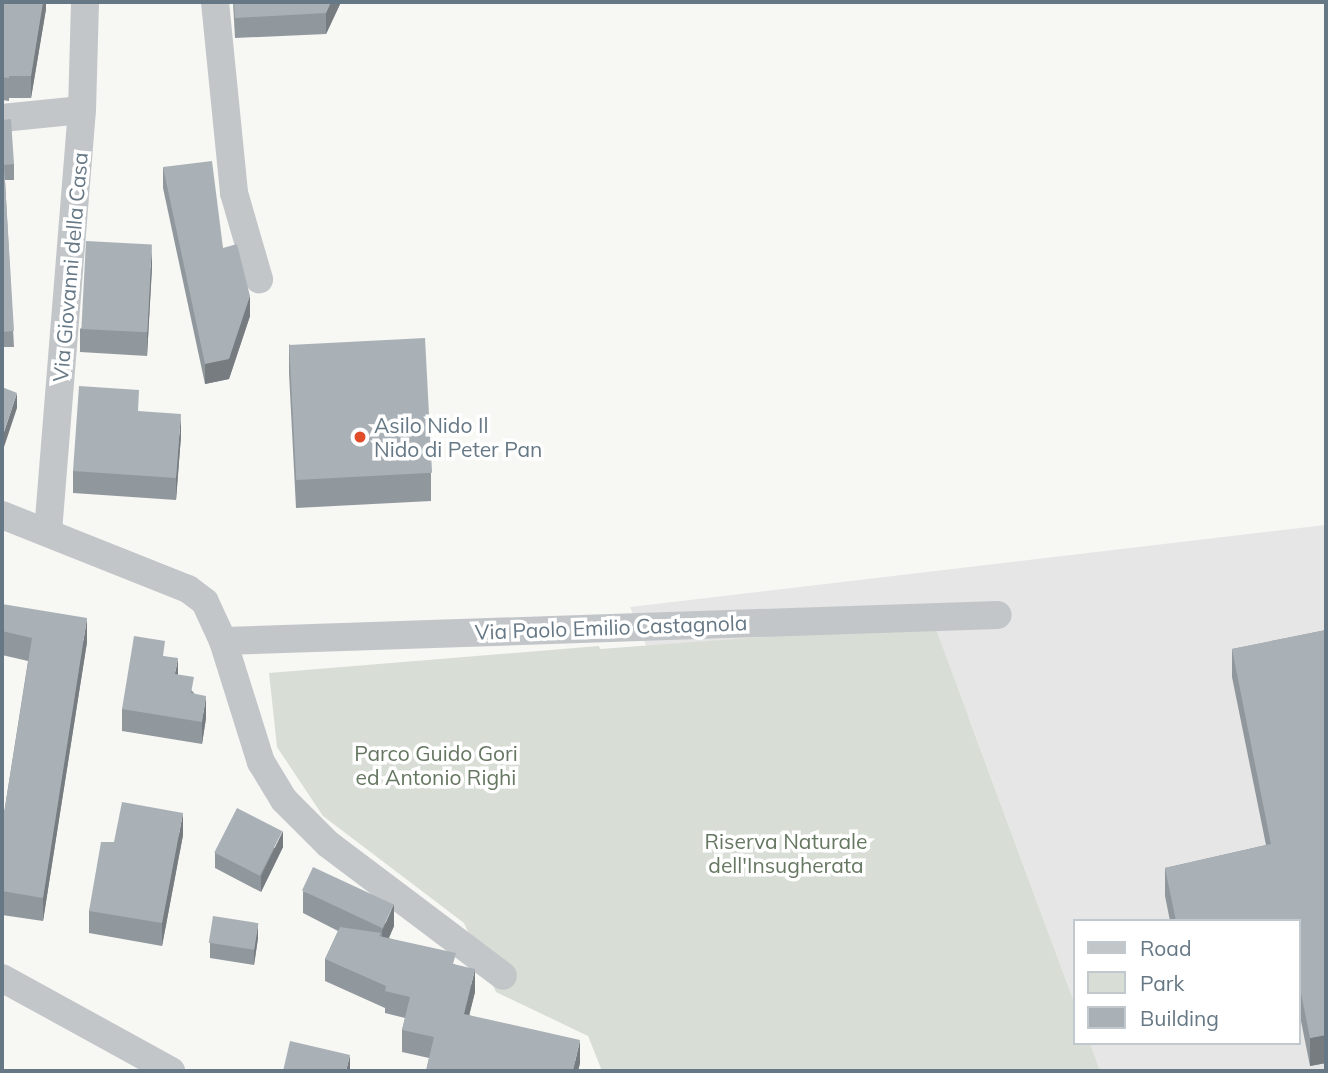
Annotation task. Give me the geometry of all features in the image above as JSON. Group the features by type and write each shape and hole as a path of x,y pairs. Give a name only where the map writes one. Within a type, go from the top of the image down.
{"street":[{"name":"Via Giovanni della Casa","path":"48,532 82,110 85,2"},
{"path":"215,2 234,193 259,279"},
{"path":"2,118 82,110"},
{"path":"2,515 188,589 205,602 223,641 261,762 284,800 328,844 503,976"},
{"name":"Via Paolo Emilio Castagnola","path":"223,641 998,615"},
{"path":"2,978 171,1071"}],"shaded area":[{"path":"1326,525 1326,1071 1100,1071 1091,1045 1300,1045 1300,919 1072,919 1072,997 969,718 683,734 630,607"}],"green space":[{"name":"Riserva Naturale dell'Insugherata","path":"934,624 1072,997 1072,1045 1091,1045 1100,1071 602,1071 588,1036 496,992 464,923 323,816 277,747 269,673 599,646 600,649"}],"building":[{"path":"2,2 43,2 31,76 2,77"},
{"path":"234,2 331,2 326,13 235,18"},
{"path":"11,119 14,164 4,165 14,331 2,332 2,120"},
{"path":"212,161 223,248 237,244 250,296 229,359 205,364 163,167"},
{"path":"86,241 152,244 147,332 81,329"},
{"name":"Asilo Nido Il Nido di Peter Pan","path":"425,338 432,473 296,480 289,345"},
{"path":"79,386 139,390 138,411 181,414 176,478 73,471"},
{"path":"2,387 17,393 2,438"},
{"path":"2,604 87,618 43,898 2,891 2,826 32,638 2,631"},
{"path":"1326,630 1326,1035 1310,1038 1300,988 1300,919 1176,919 1165,868 1271,844 1232,649"},
{"path":"134,636 165,641 163,656 178,658 175,674 194,677 191,693 206,696 202,722 122,709"},
{"path":"122,802 183,813 162,923 89,911 101,842 114,842"},
{"path":"237,808 282,831 260,876 214,853"},
{"path":"313,867 394,905 383,928 302,891"},
{"path":"213,916 258,923 254,950 209,943"},
{"path":"340,927 381,933 379,936 456,953 453,964 475,969 464,1014 580,1040 573,1071 426,1071 434,1037 402,1030 410,997 385,991 386,986 325,959"},
{"path":"290,1041 350,1055 346,1071 283,1071"}],"place":[{"name":"Asilo Nido Il Nido di Peter Pan","path":"360,437"}],"park label":[{"name":"Parco Guido Gori ed Antonio Righi","path":"436,765"}]}
